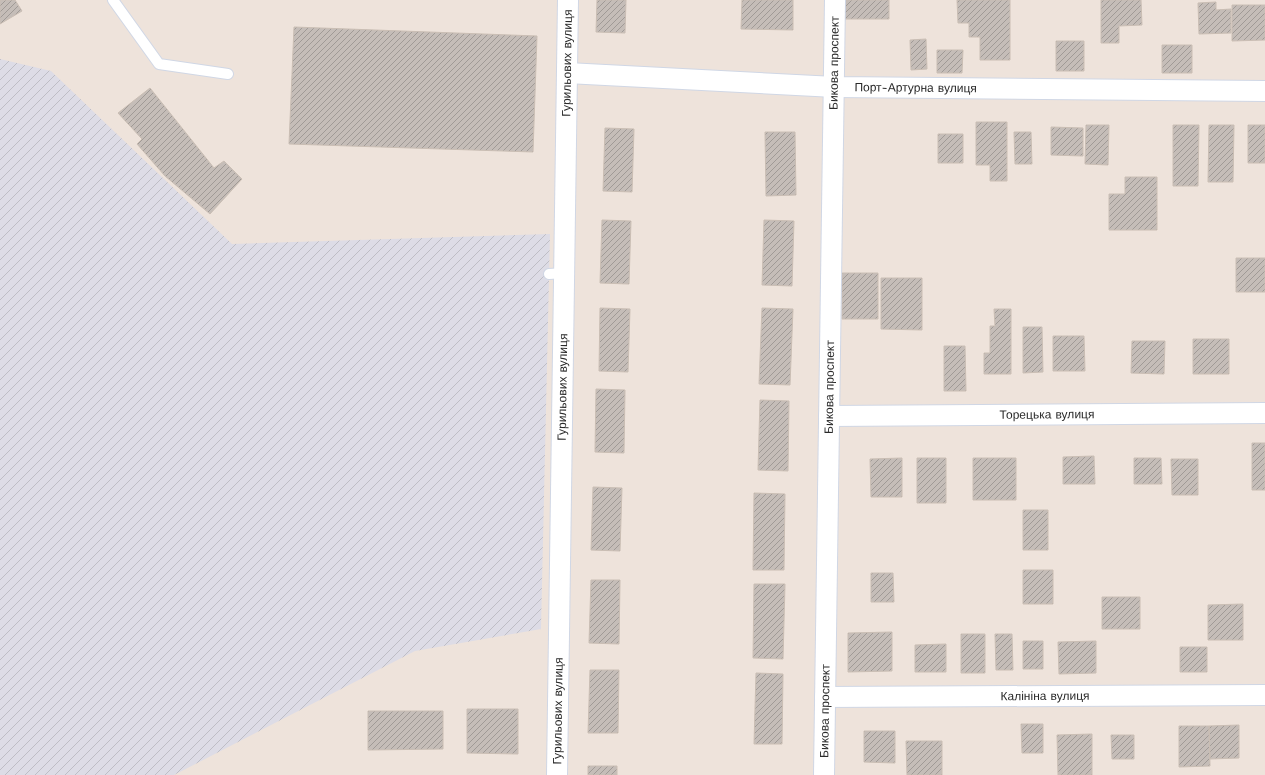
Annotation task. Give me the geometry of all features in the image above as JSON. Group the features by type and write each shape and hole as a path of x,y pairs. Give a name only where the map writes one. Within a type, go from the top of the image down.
{"street":[{"name":"Гурильових вулиця","path":"557,775 556,274 567,73 568,0"},
{"name":"Бикова проспект","path":"824,775 835,0"},
{"name":"Порт-Артурна вулиця","path":"567,73 834,87 1265,91"},
{"name":"Торецька вулиця","path":"830,416 1265,413"},
{"name":"Калініна вулиця","path":"825,697 1265,695"}],"lane":[{"path":"113,0 159,64 228,74"}],"shaded area":[{"path":"0,59 51,71 232,244 550,234 541,629 415,651 174,775 0,775"}],"building":[{"path":"0,0 15,0 22,11 0,24"},
{"path":"597,0 626,0 625,33 596,32"},
{"path":"742,0 793,0 793,30 741,29"},
{"path":"844,0 889,0 889,19 844,19"},
{"path":"957,0 1010,0 1010,60 980,60 980,37 969,37 969,23 958,23"},
{"path":"1101,0 1141,0 1142,25 1119,26 1119,43 1101,43"},
{"path":"1216,2 1216,10 1231,9 1231,33 1199,34 1198,3"},
{"path":"1232,5 1265,5 1265,40 1232,41"},
{"path":"294,27 537,36 533,152 289,144"},
{"path":"926,39 927,69 911,70 910,40"},
{"path":"1056,41 1084,41 1084,71 1056,71"},
{"path":"1162,45 1192,45 1192,73 1162,73"},
{"path":"937,50 963,50 962,73 937,73"},
{"path":"150,88 214,168 224,161 242,179 210,214 165,176 137,144 142,139 118,113"},
{"path":"976,122 1007,122 1007,181 990,181 990,165 976,165"},
{"path":"1086,125 1109,125 1108,165 1085,164"},
{"path":"1173,125 1199,125 1198,186 1173,186"},
{"path":"1209,125 1234,125 1233,182 1208,182"},
{"path":"1248,125 1265,125 1265,163 1248,163"},
{"path":"1051,127 1083,128 1083,156 1051,155"},
{"path":"605,128 634,129 632,192 603,191"},
{"path":"765,132 795,132 796,195 766,196"},
{"path":"1014,132 1031,132 1032,164 1015,164"},
{"path":"938,134 963,134 963,163 938,163"},
{"path":"1125,177 1157,177 1157,230 1109,230 1109,194 1125,194"},
{"path":"602,220 631,221 629,284 600,283"},
{"path":"764,220 794,221 792,286 762,285"},
{"path":"1236,258 1265,258 1265,292 1236,292"},
{"path":"842,273 878,273 878,319 842,319"},
{"path":"881,278 922,278 922,330 881,329"},
{"path":"600,308 630,309 628,372 599,371"},
{"path":"762,308 793,309 790,385 759,384"},
{"path":"994,309 1011,309 1011,374 984,374 984,353 990,353 990,326 995,326"},
{"path":"1023,327 1042,327 1043,372 1023,373"},
{"path":"1053,336 1084,336 1085,371 1053,371"},
{"path":"1193,339 1229,339 1229,374 1193,374"},
{"path":"1132,341 1165,341 1164,374 1131,373"},
{"path":"944,346 965,346 966,391 944,391"},
{"path":"596,389 625,390 624,453 595,452"},
{"path":"760,400 789,401 788,471 758,470"},
{"path":"1252,443 1265,443 1265,490 1252,490"},
{"path":"1094,456 1095,484 1063,484 1063,457"},
{"path":"902,458 902,497 871,497 870,459"},
{"path":"917,458 946,458 946,503 917,503"},
{"path":"973,458 1016,458 1016,500 973,500"},
{"path":"1134,458 1161,458 1162,484 1134,484"},
{"path":"1171,459 1198,459 1198,495 1172,495"},
{"path":"593,487 622,488 620,551 591,550"},
{"path":"754,493 785,494 784,570 753,570"},
{"path":"1023,510 1048,510 1048,550 1023,550"},
{"path":"1023,570 1053,570 1053,604 1023,604"},
{"path":"871,573 893,573 894,602 871,602"},
{"path":"591,580 620,580 619,644 589,643"},
{"path":"754,584 785,584 783,659 753,658"},
{"path":"1102,597 1140,597 1140,629 1102,629"},
{"path":"1243,604 1243,640 1208,640 1208,605"},
{"path":"892,632 892,671 848,672 848,633"},
{"path":"961,634 985,634 985,673 961,673"},
{"path":"995,634 1012,634 1013,670 996,670"},
{"path":"1023,641 1043,641 1043,669 1023,669"},
{"path":"1096,641 1096,673 1059,674 1058,642"},
{"path":"946,644 946,672 915,672 915,645"},
{"path":"1180,647 1207,647 1207,672 1180,672"},
{"path":"590,670 619,670 618,733 588,733"},
{"path":"756,673 783,674 782,744 754,744"},
{"path":"467,709 518,709 518,754 467,753"},
{"path":"368,711 443,711 443,749 368,750"},
{"path":"1021,724 1043,724 1043,753 1022,753"},
{"path":"1239,725 1239,758 1210,759 1209,726"},
{"path":"1179,726 1209,726 1210,766 1179,767"},
{"path":"864,731 895,731 895,763 864,762"},
{"path":"1092,734 1092,775 1058,775 1057,735"},
{"path":"1111,735 1134,735 1134,759 1112,759"},
{"path":"906,741 942,741 942,775 907,775"},
{"path":"588,766 617,766 617,775 588,775"}]}
